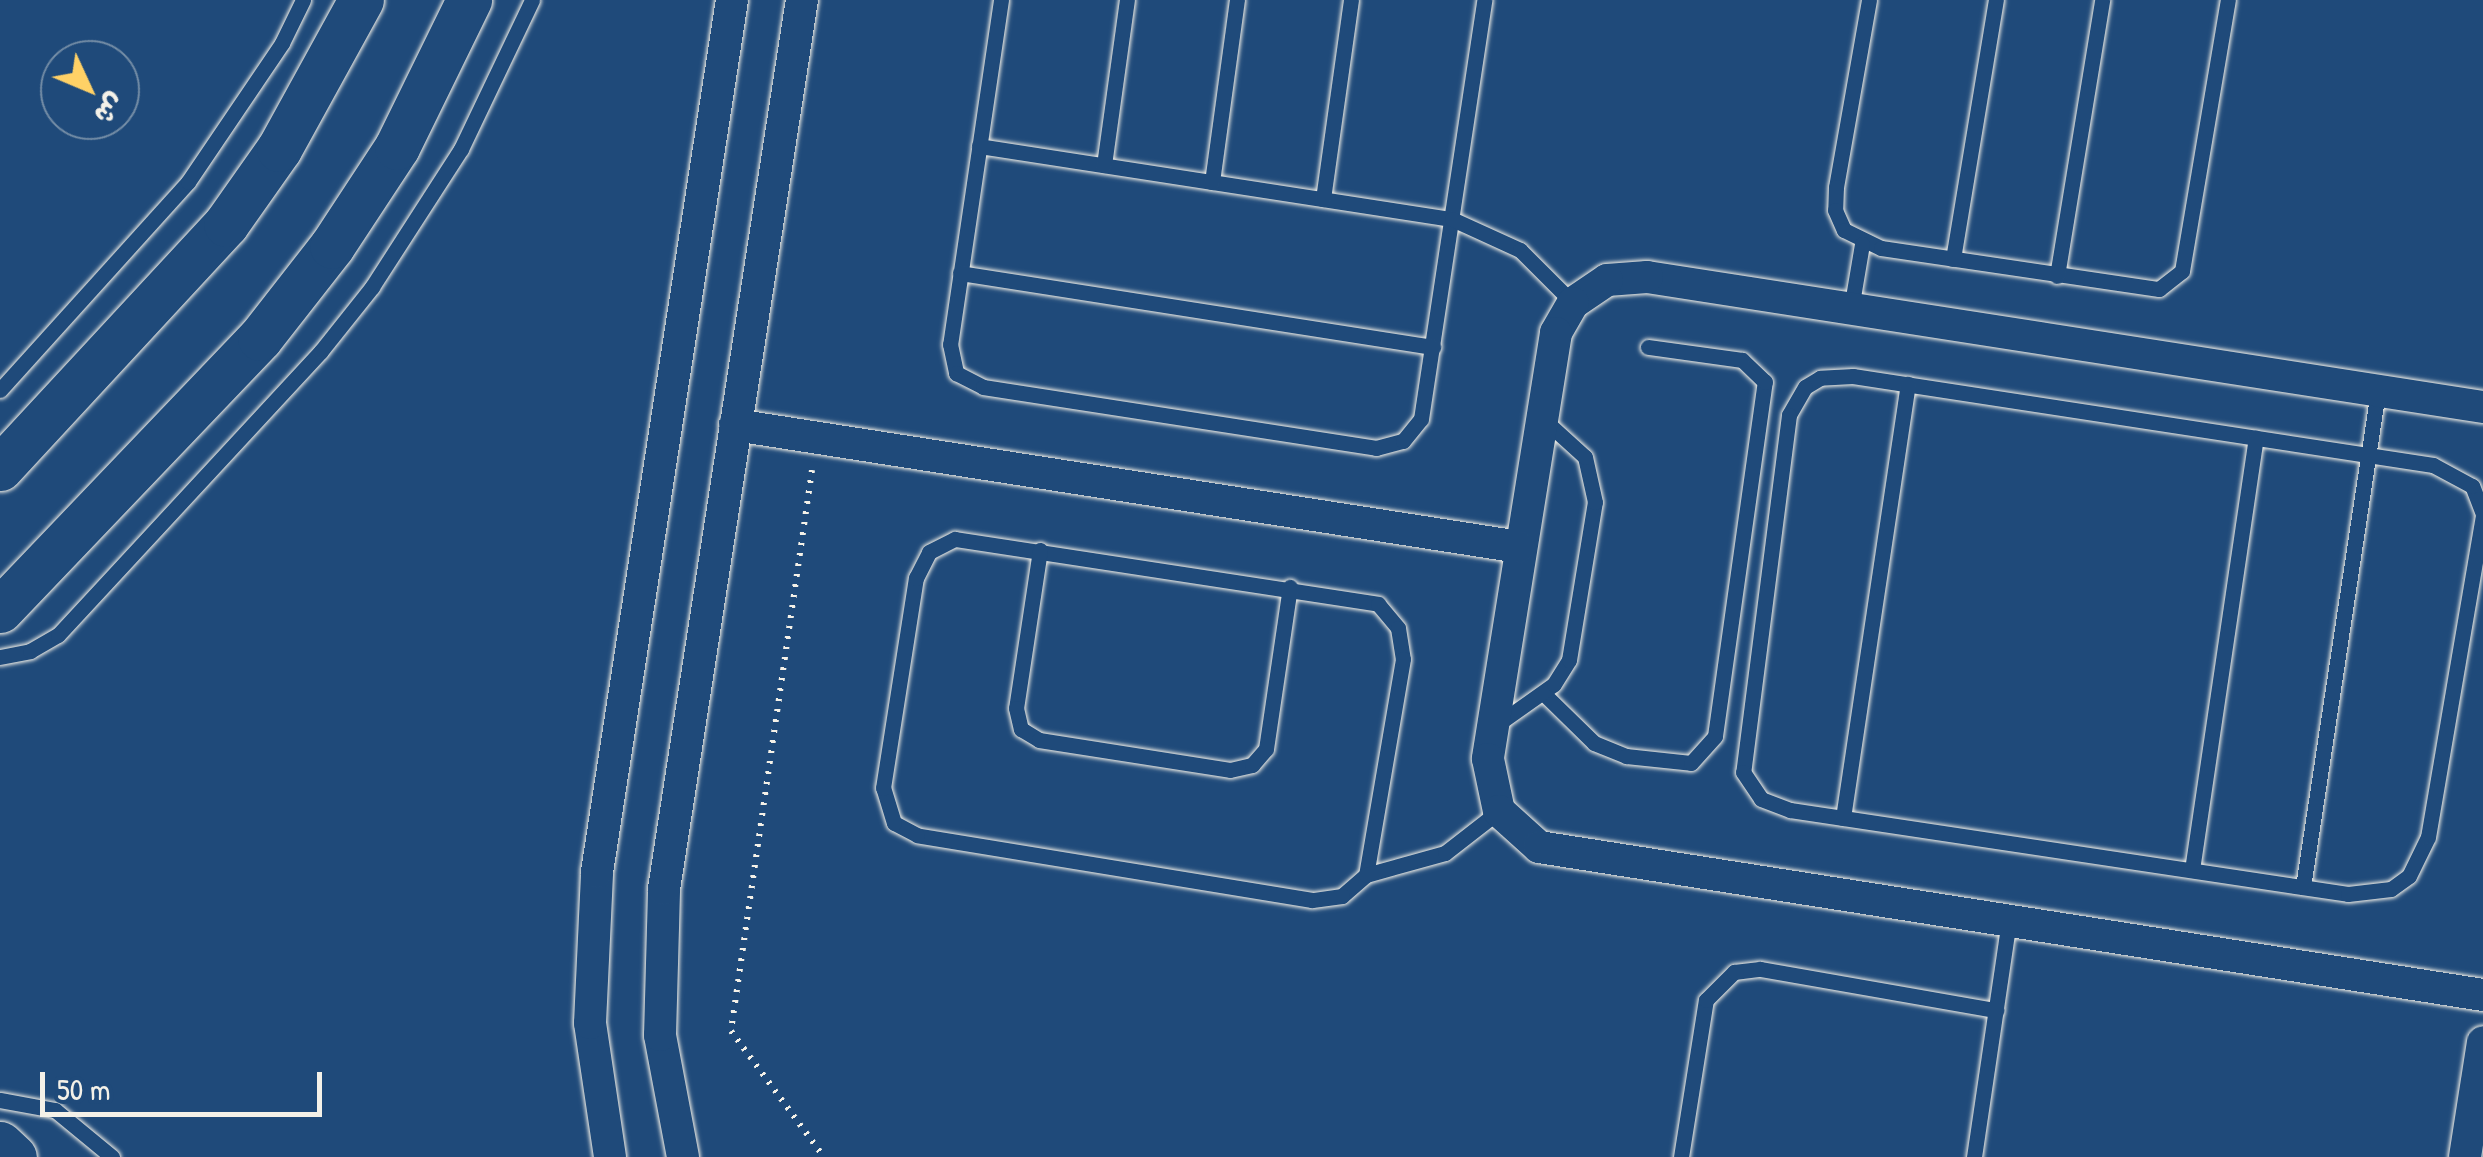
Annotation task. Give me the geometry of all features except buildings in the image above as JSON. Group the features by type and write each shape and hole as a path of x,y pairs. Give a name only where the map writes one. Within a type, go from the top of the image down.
{"street":[{"path":"0,468 226,224 279,149 360,0"},
{"path":"0,610 260,338 332,246 397,148 469,0"},
{"path":"610,1157 590,1022 597,872 732,0"},
{"path":"682,1157 660,1035 658,962 802,0"},
{"path":"2483,408 1627,276 1607,280 1573,304 1556,333 1519,547 1492,728 1488,786 1498,811 1516,832 1552,850 2483,995"},
{"path":"736,425 1519,547"},
{"path":"2465,1157 2483,1042"},
{"path":"0,1144 14,1157"}],"lane":[{"path":"0,390 188,182 264,72 303,0"},
{"path":"0,657 30,651 58,635 321,352 372,287 461,149 532,0"},
{"path":"1001,0 950,359 968,383 1390,446 1421,419 1484,0"},
{"path":"1104,166 1127,0"},
{"path":"1212,182 1237,0"},
{"path":"1323,199 1350,0"},
{"path":"1869,0 1835,210 1844,230 1862,244 2158,289 2182,272 2228,0"},
{"path":"1954,260 1996,0"},
{"path":"2057,276 2102,0"},
{"path":"979,146 1452,219 1520,250 1573,304"},
{"path":"1850,309 1862,244"},
{"path":"960,272 1433,347"},
{"path":"1544,694 1594,743 1626,756 1691,762 1716,736 1765,382 1742,360 1648,347"},
{"path":"1820,378 1908,384 2256,438 2448,469 2472,486 2483,514 2421,858 2409,876 2370,895 2303,887 1775,806 1750,788 1743,772 1789,415 1805,387 1820,378"},
{"path":"1843,818 1908,384"},
{"path":"2303,887 2378,391"},
{"path":"1492,728 1544,694 1569,660 1595,487 1584,458 1542,418"},
{"path":"2192,870 2256,438"},
{"path":"1366,875 1403,643 1378,604 1290,587 955,539 920,563 883,788 894,823 916,835 1312,900 1342,896 1366,875 1445,853 1498,811"},
{"path":"1040,550 1016,708 1021,729 1039,740 1230,770 1252,765 1266,750 1290,587"},
{"path":"1974,1157 2009,920"},
{"path":"1681,1157 1706,1000 1734,972 1760,969 1996,1010"},
{"path":"0,1100 55,1110 112,1157"}],"path":[{"path":"816,439 731,1031 824,1157"}]}
